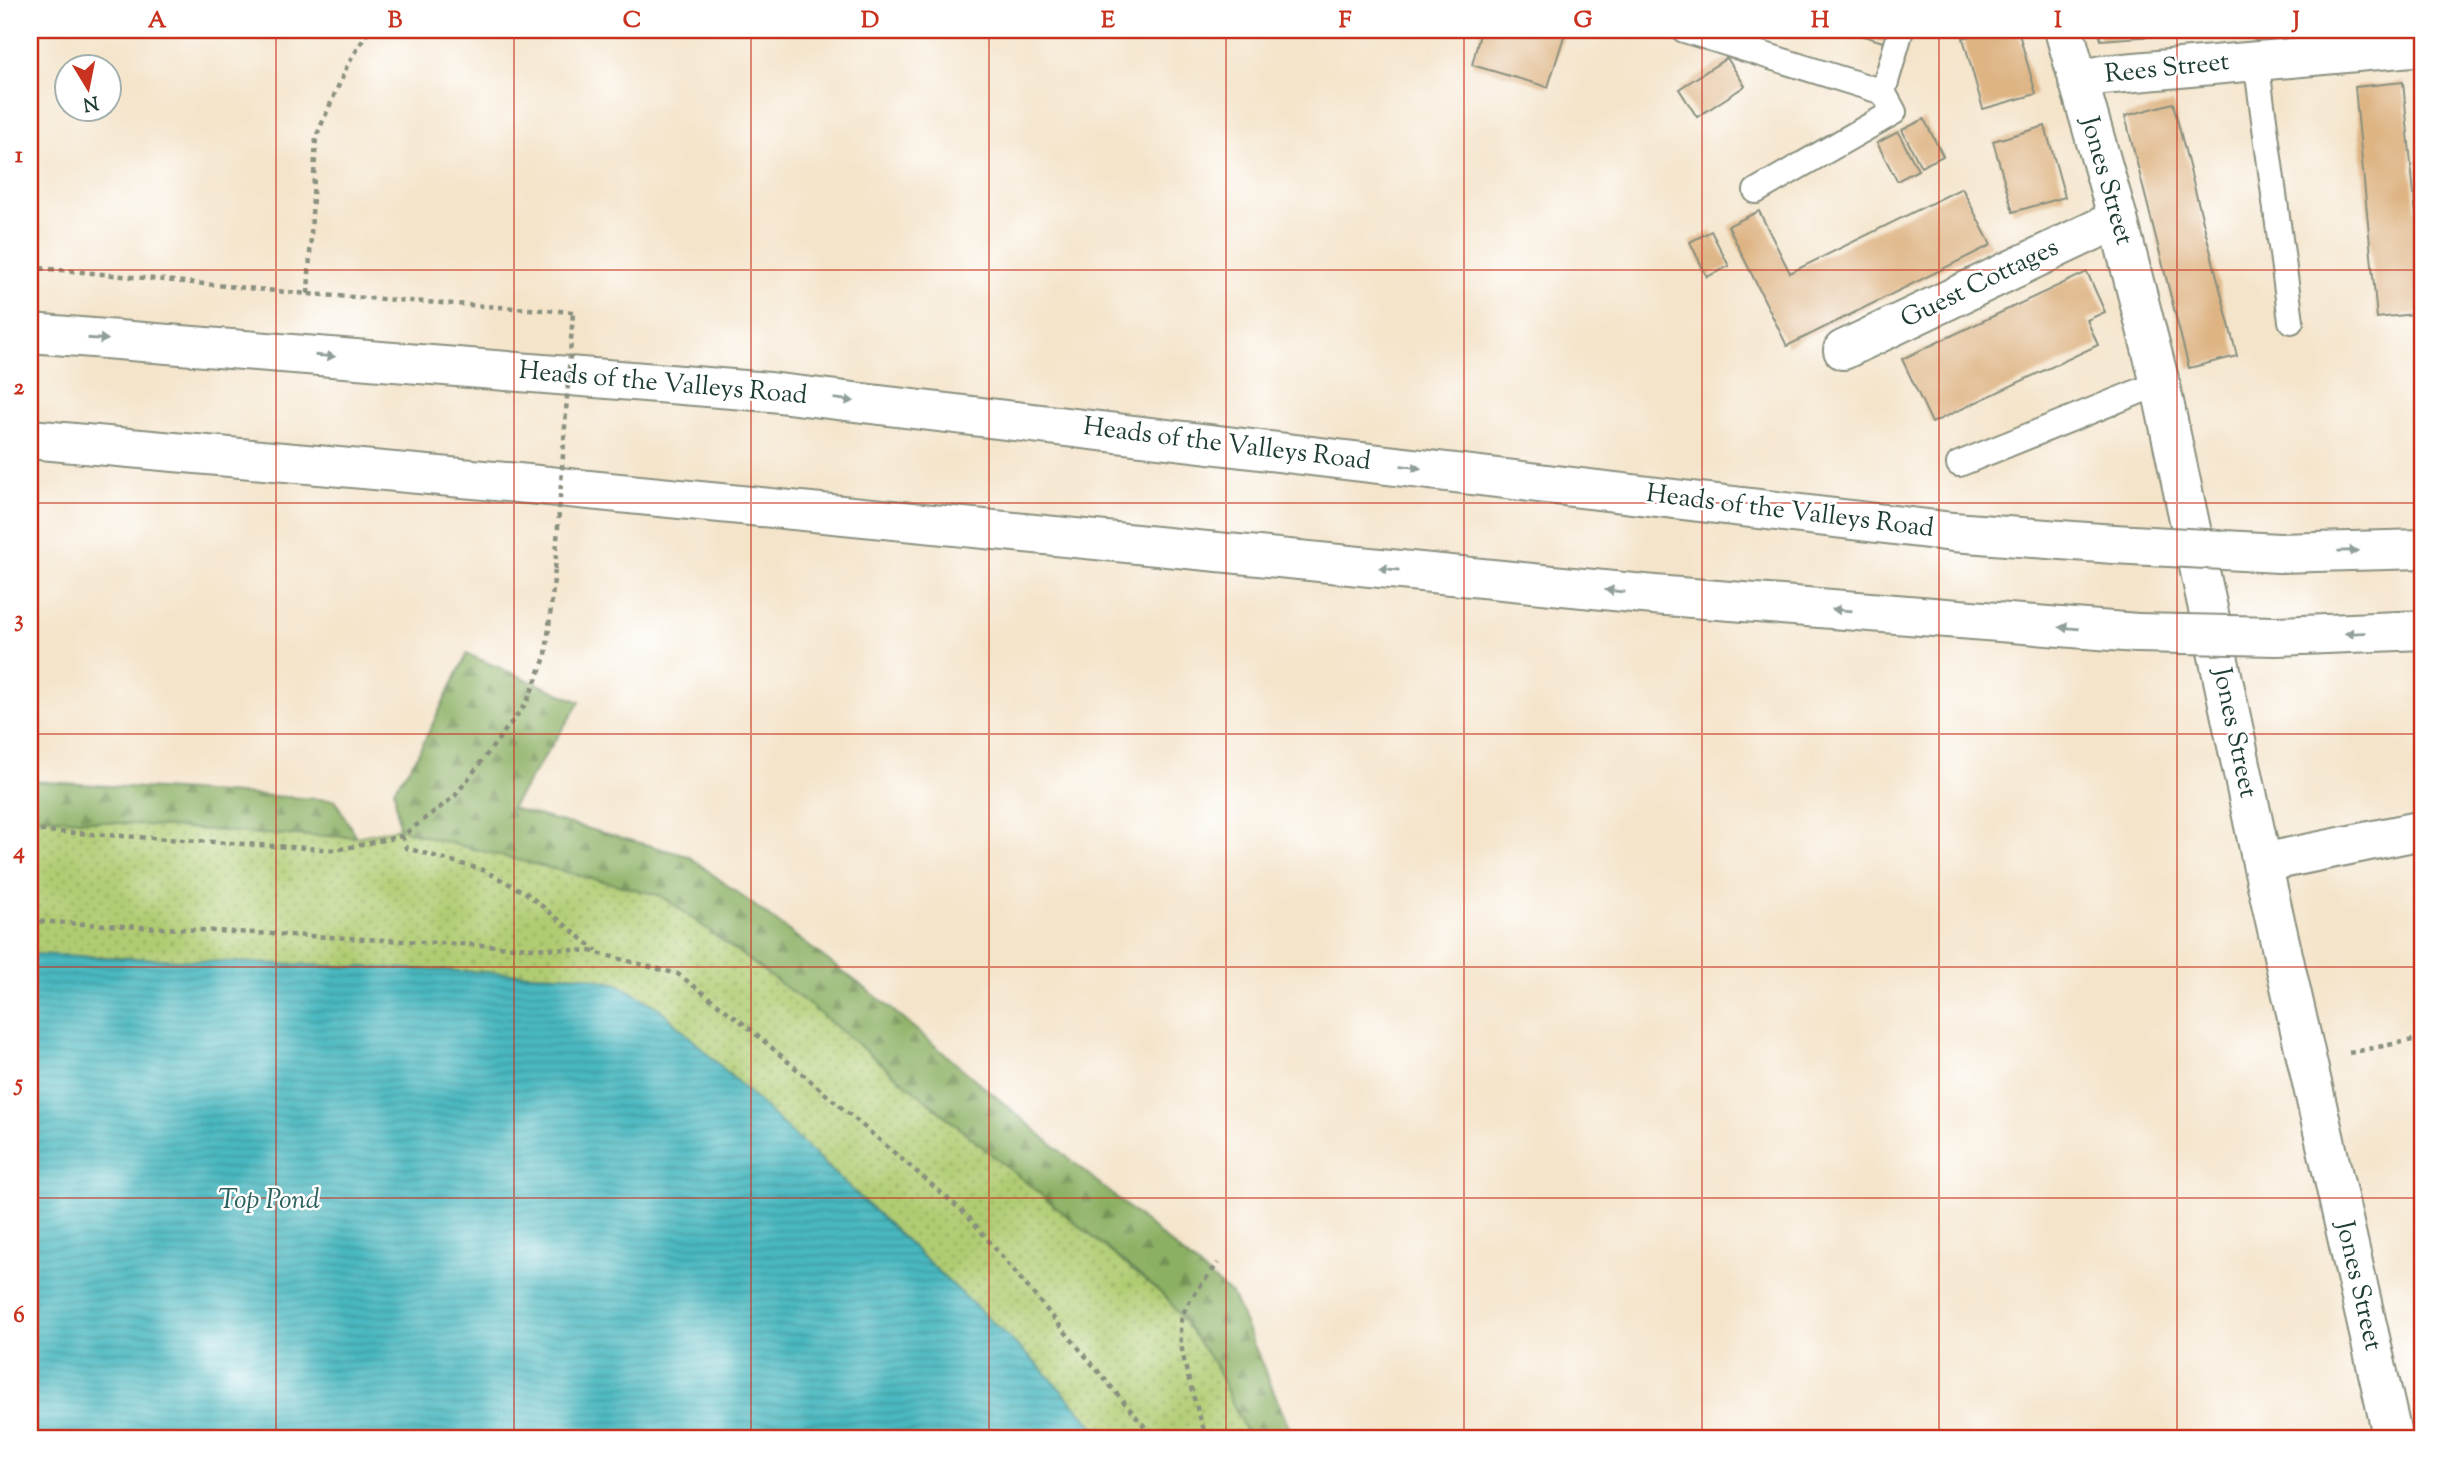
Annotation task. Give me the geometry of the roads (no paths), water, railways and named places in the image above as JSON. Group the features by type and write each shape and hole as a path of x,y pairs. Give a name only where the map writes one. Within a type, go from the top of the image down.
{"main road":[{"name":"Jones Street","path":"2064,30 2118,219 2160,383 2262,863 2393,1439"},
{"name":"Rees Street","path":"2078,81 2102,75 2422,41"},
{"name":"Guest Cottages","path":"1843,350 2118,219"},
{"name":"Heads of the Valleys Road","path":"30,333 770,391 1953,532 2280,553 2423,549"},
{"path":"30,439 518,483 1654,595 2137,634 2276,636 2423,630"},
{"path":"2262,863 2423,830"}],"lane":[{"path":"1684,30 1883,92 1894,112 1756,191"},
{"path":"1883,92 1901,30"},
{"path":"2256,60 2291,321"},
{"path":"1959,464 2160,383"}],"water":[{"name":"Top Pond","path":"30,954 583,976 618,984 659,1008 1043,1370 1098,1431 1102,1439 30,1439"}]}
